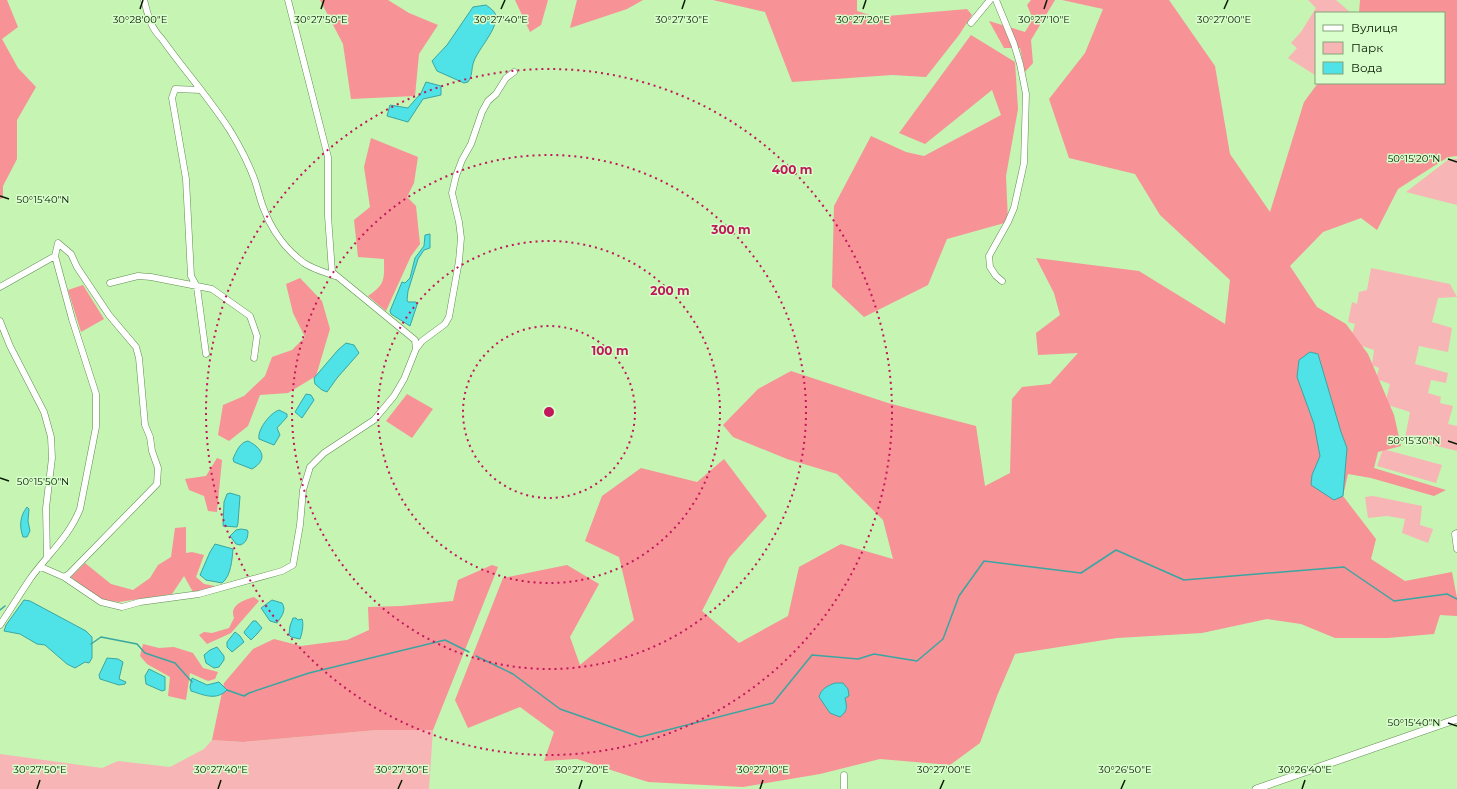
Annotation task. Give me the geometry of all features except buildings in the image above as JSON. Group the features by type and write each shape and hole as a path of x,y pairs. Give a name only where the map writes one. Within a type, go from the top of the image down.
{"street":[{"path":"144,0 150,22 155,32 201,90 240,148 255,181 262,206 273,230 285,245 304,263 318,271 338,278"},
{"path":"288,0 328,157 328,216 332,272 415,340 416,349"},
{"path":"971,23 990,0"},
{"path":"996,0 1014,44 1026,94 1024,163 1014,208 989,256 990,266 996,276 1002,280"},
{"path":"41,566 64,577 101,602 122,607 140,602 199,594 282,571 294,565 303,490 310,467 324,453 374,420 394,396 404,379 416,349 422,341 445,324 450,317 461,238 452,193 456,176 462,160 471,144 482,112 488,101 496,94 506,78 514,72"},
{"path":"201,90 175,89 172,98 186,179 191,276 197,287 206,354"},
{"path":"0,626 31,579 76,520 80,509 96,427 96,394 72,319 55,256 58,243 71,254 77,267 91,288 110,315 136,347 139,358 145,425 158,468 157,484 69,574 64,577"},
{"path":"0,288 55,256"},
{"path":"110,283 138,276 151,277 212,289 250,316 257,336 254,358"},
{"path":"0,320 10,346 44,412 51,437 52,458 46,508 47,558"},
{"path":"1457,533 1455,534 1457,549"},
{"path":"1256,789 1457,720"},
{"path":"844,775 844,789"}],"green space":[{"path":"1308,0 1336,0 1350,12 1315,12 1315,75 1288,58 1297,48 1291,43 1301,32 1316,8"},
{"path":"1449,159 1457,159 1457,205 1406,192"},
{"path":"1371,268 1450,284 1457,297 1438,298 1432,322 1452,328 1448,352 1419,346 1415,364 1448,373 1446,383 1431,380 1428,393 1441,397 1440,403 1453,406 1448,424 1457,426 1457,451 1405,438 1410,412 1385,404 1390,384 1376,379 1379,368 1372,365 1374,350 1350,342 1355,324 1348,322 1352,302 1357,304 1359,292 1367,290"},
{"path":"1383,449 1442,465 1436,483 1377,466"},
{"path":"1373,496 1422,506 1420,525 1433,529 1428,543 1402,533 1405,519 1387,516 1368,518 1365,497"},
{"path":"377,730 433,730 429,789 0,789 0,754 102,768 118,761 170,767 204,749 212,740 243,742"}],"shaded area":[{"path":"0,0 7,0 18,27 2,39 18,68 36,87 17,120 17,159 3,186 3,198 0,199"},
{"path":"320,0 388,0 409,13 438,25 419,54 415,96 351,99 343,44"},
{"path":"515,0 548,0 541,25 530,32"},
{"path":"577,0 643,0 627,9 570,28"},
{"path":"713,0 857,0 857,11 876,17 967,9 972,15 959,35 926,77 892,75 792,82 765,12"},
{"path":"1031,0 1055,0 1031,40 1033,63 1025,72 1020,48 1004,48 989,21 1025,32 1033,19 1027,5"},
{"path":"1062,0 1169,0 1215,66 1230,154 1270,212 1304,102 1317,84 1445,84 1445,12 1359,12 1360,0 1457,0 1457,156 1448,157 1398,189 1377,230 1361,218 1323,232 1290,266 1317,307 1346,324 1368,354 1394,415 1401,446 1378,452 1374,468 1446,490 1434,496 1371,478 1348,474 1343,496 1376,539 1371,559 1405,581 1452,572 1457,598 1457,616 1440,615 1434,634 1388,638 1335,638 1301,624 1267,619 1202,633 1117,638 1015,654 997,696 980,743 950,765 880,759 820,774 743,787 648,782 577,759 544,761 554,732 520,707 468,728 455,700 503,578 567,565 599,584 570,637 580,665 634,620 619,557 585,541 602,496 641,468 697,482 724,459 767,516 729,558 702,611 739,643 788,616 799,567 841,544 893,559 883,520 837,474 787,459 733,437 723,425 758,389 791,371 888,403 976,426 985,486 1010,473 1012,399 1022,387 1050,384 1078,353 1038,355 1036,333 1060,315 1054,293 1036,258 1139,271 1225,324 1230,280 1160,215 1135,174 1069,158 1049,99 1085,53 1103,9"},
{"path":"971,35 1015,62 1018,109 1006,176 1008,222 947,239 928,285 864,317 832,287 834,206 871,136 906,152 924,156 1001,115 992,90 925,144 899,133"},
{"path":"371,138 418,157 414,183 407,197 416,206 420,244 411,256 386,311 368,296 378,288 383,280 384,259 358,257 354,220 370,207 364,167"},
{"path":"300,278 322,301 330,329 316,376 288,393 260,395 248,426 229,441 218,435 223,405 244,396 265,376 272,357 292,350 305,337 293,313 286,284"},
{"path":"83,285 104,319 81,332 68,290"},
{"path":"407,394 433,409 412,438 386,421"},
{"path":"217,458 222,460 217,512 208,511 204,496 189,490 185,479 206,476"},
{"path":"186,527 186,553 192,552 204,555 196,577 204,584 220,587 193,592 184,576 172,594 119,602 101,600 71,577 85,563 111,584 133,590 150,578 158,565 171,557 175,528"},
{"path":"492,565 498,567 433,730 377,730 243,742 212,740 224,683 253,649 274,639 301,646 347,640 369,630 368,607 401,606 453,601 458,580"},
{"path":"254,597 259,601 231,633 207,644 199,635 204,632 212,633 229,628 234,618 233,613 235,606"},
{"path":"143,644 159,648 174,647 193,653 203,668 218,672 215,679 208,681 190,673 186,700 168,696 170,677 147,664 140,656"}],"water":[{"path":"486,5 495,13 496,21 491,33 474,61 471,77 468,82 464,83 437,71 432,61 447,45 473,7"},
{"path":"426,82 441,86 441,95 423,99 408,122 387,116 390,105 408,108 421,93"},
{"path":"430,234 430,248 424,250 418,259 408,291 408,302 416,302 417,305 410,326 391,314 390,311 402,282 405,283 410,278 415,258 424,246 425,235"},
{"path":"346,343 354,345 359,353 327,392 322,390 315,384 314,378"},
{"path":"1310,352 1318,354 1347,448 1343,496 1334,500 1311,485 1312,475 1320,456 1314,424 1297,377 1299,360"},
{"path":"306,394 311,395 314,400 302,418 295,412"},
{"path":"279,410 287,414 287,417 277,428 280,435 274,445 259,439 259,435 265,422"},
{"path":"248,441 257,447 262,454 261,461 252,469 234,462 233,459 241,445"},
{"path":"230,493 240,496 237,527 223,526 224,502 227,494"},
{"path":"27,507 29,509 28,521 30,531 27,537 23,537 21,521"},
{"path":"236,530 247,530 248,534 245,542 240,545 236,544 230,536"},
{"path":"215,544 233,549 229,572 222,583 206,580 200,575"},
{"path":"24,600 30,601 86,631 92,637 92,658 89,663 85,662 75,668 67,664 45,645 37,644 20,634 4,631 6,625"},
{"path":"272,600 282,603 284,608 283,613 277,623 270,621 261,608"},
{"path":"293,618 298,620 302,619 303,624 300,639 289,635"},
{"path":"253,621 256,621 262,628 251,640 244,632"},
{"path":"235,632 244,642 232,652 227,647 227,642"},
{"path":"217,647 224,656 224,660 219,667 214,668 206,663 204,655"},
{"path":"107,658 118,659 123,662 119,679 126,682 125,684 119,685 100,679 99,675"},
{"path":"149,669 165,677 165,690 162,691 146,684 145,676"},
{"path":"192,678 207,685 219,682 227,690 214,696 191,691 190,687"},
{"path":"835,683 843,683 848,689 849,696 845,698 846,709 840,717 830,713 819,697 825,688"}],"waterway":[{"path":"476,656 513,674 560,709 640,737 773,703 812,655 858,659 874,654 917,661 943,639 959,596 984,561 1081,573 1116,550 1184,580 1344,567 1394,601 1447,594 1457,599"},
{"path":"0,610 5,606"},
{"path":"91,644 101,637 137,644 145,653 175,663 192,682"},
{"path":"227,690 244,696 309,673 445,640 469,652"}]}
